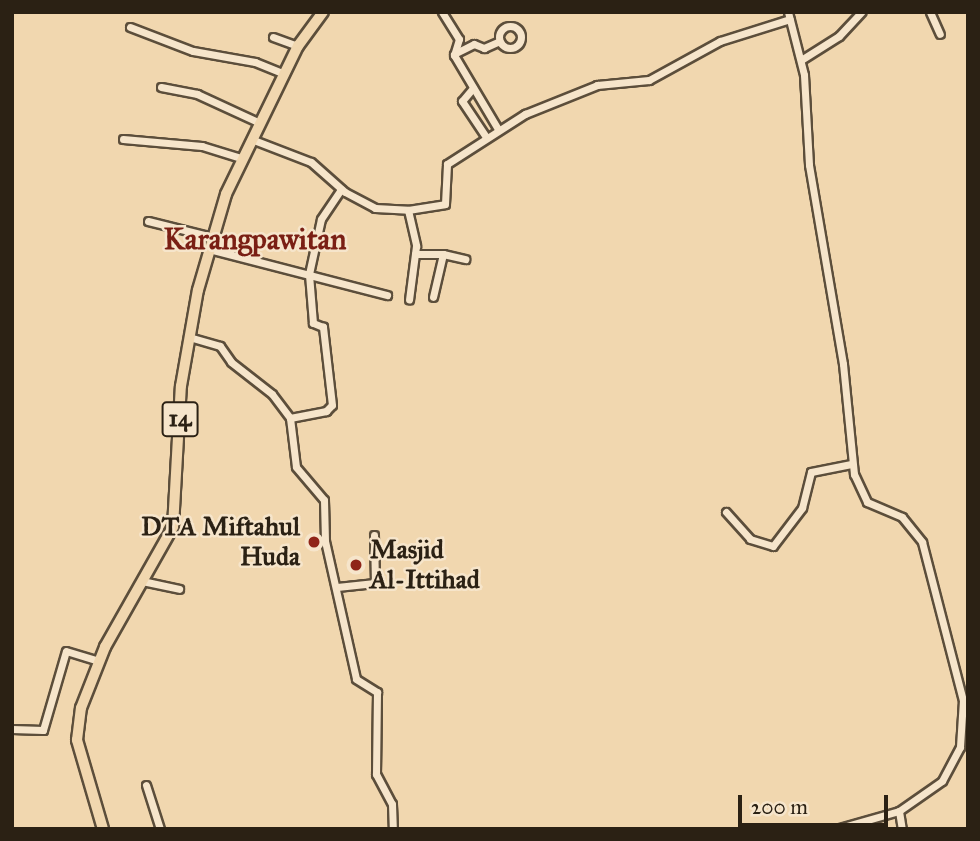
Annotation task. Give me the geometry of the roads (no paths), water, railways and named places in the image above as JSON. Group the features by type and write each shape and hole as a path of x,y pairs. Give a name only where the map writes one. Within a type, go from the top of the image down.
{"highway":[{"name":"14","path":"103,829 77,740 81,708 99,661 142,581 167,543 174,522 181,386 208,248 250,139 298,46 323,12"}],"street":[{"path":"442,12 459,39 454,54 498,129"},
{"path":"801,60 839,36 861,12"},
{"path":"930,12 940,34"},
{"path":"250,139 311,162 341,189 375,208 408,210 445,204 447,164 498,129 590,87 649,80 720,41 789,16 801,60 808,165 844,364 851,464 867,502 906,520 925,549 961,687 964,749 942,781 900,811 836,829"},
{"path":"130,27 193,51 255,62 285,74"},
{"path":"274,37 298,46"},
{"path":"454,54 474,44 484,48 500,41"},
{"path":"161,87 197,93 260,123"},
{"path":"473,88 462,101 486,136"},
{"path":"123,139 191,144 241,158"},
{"path":"290,418 326,411 332,405 323,328 313,323 309,274 321,219 341,189"},
{"path":"408,210 415,254 409,300"},
{"path":"148,221 212,237"},
{"path":"208,248 387,295"},
{"path":"415,254 443,254 465,259"},
{"path":"433,297 443,254"},
{"path":"189,337 220,346 231,362 272,394 290,418 296,467 324,500 325,541 356,679 377,692 376,774 392,804 393,829"},
{"path":"726,512 750,539 773,546 802,508 811,472 851,464"},
{"path":"337,587 375,583 374,535"},
{"path":"142,581 178,589"},
{"path":"12,729 43,730 66,651 99,661"},
{"path":"146,785 160,829"},
{"path":"900,811 902,829"}],"place":[{"name":"DTA Miftahul Huda","path":"314,542"},
{"name":"Masjid Al-Ittihad","path":"356,565"}],"district":[{"name":"Karangpawitan","path":"255,239"}]}
